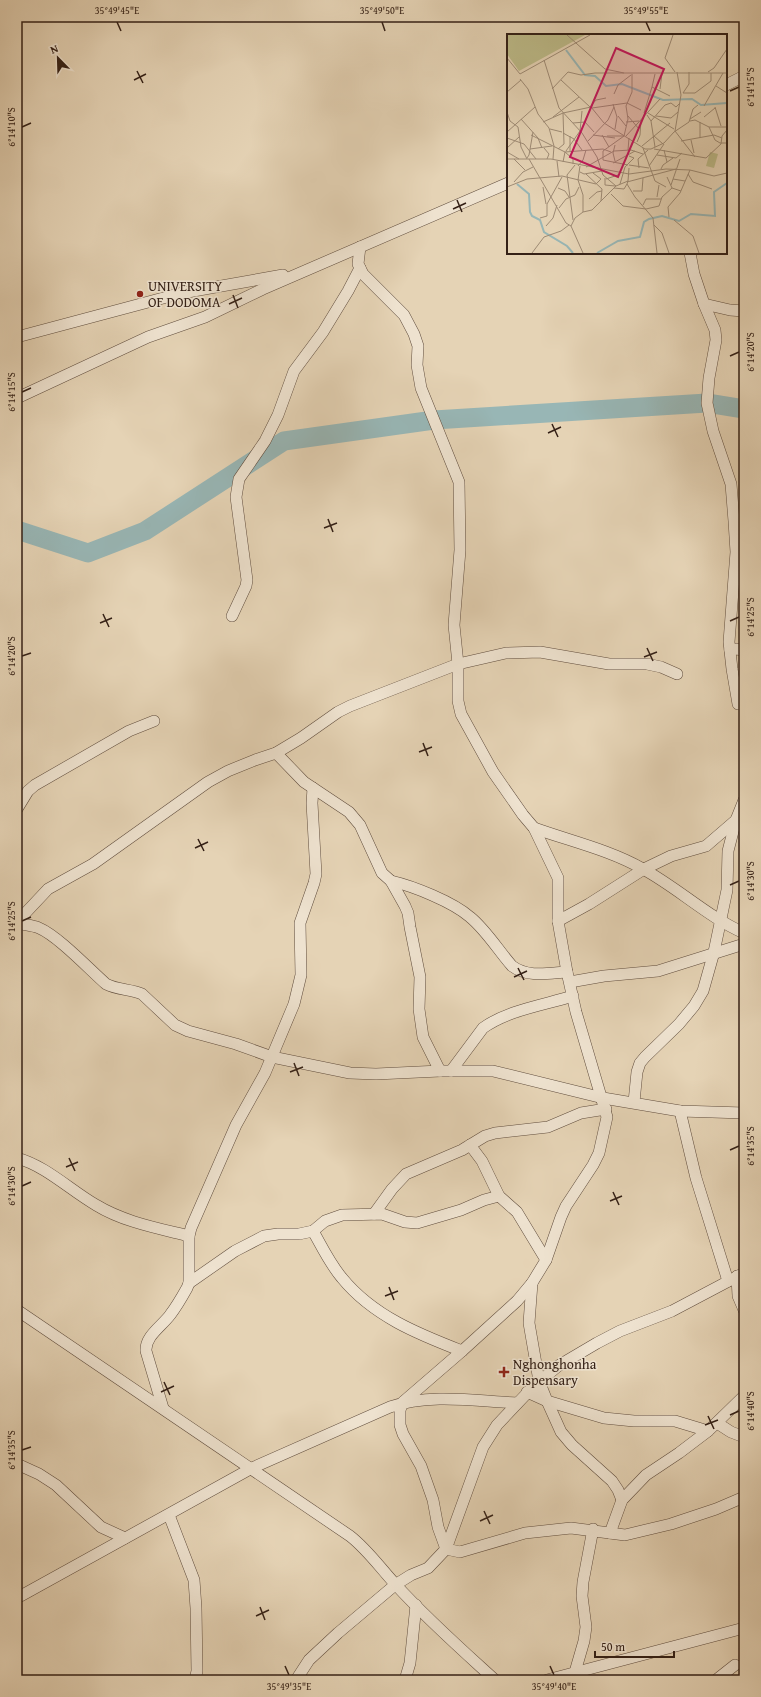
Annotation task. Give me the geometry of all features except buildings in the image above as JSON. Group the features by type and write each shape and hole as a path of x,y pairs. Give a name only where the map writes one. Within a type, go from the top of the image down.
{"street":[{"path":"727,84 744,76"},
{"path":"17,398 148,337 205,317 252,294 507,183"},
{"path":"17,1598 252,1468 319,1437 403,1402 462,1352 517,1301 532,1283 546,1260 564,1211 599,1153 607,1123 606,1109 568,977 558,920 558,878 534,828 493,772 461,714 458,701 458,664 454,625 460,550 459,482 421,388 417,365 418,346 411,326 404,315 363,274 358,259 360,247"},
{"path":"690,254 694,274 715,330 716,340 709,378 707,403 713,431 731,484 736,552 729,627 730,650 738,704"},
{"path":"232,616 246,586 247,580 236,497 239,479 265,441 278,415 294,371 327,325 348,292 360,268"},
{"path":"17,337 182,294 303,272"},
{"path":"704,304 730,310 744,311"},
{"path":"730,650 744,652"},
{"path":"677,674 647,664 609,664 540,652 506,653 458,664 350,706 338,712 301,738 276,753 228,771 208,782 93,864 48,889 17,922 44,930 58,940 106,984 112,987 142,994 179,1028 236,1044 272,1057 364,1074 440,1071 494,1071 603,1098 680,1110 744,1113"},
{"path":"17,809 28,790 35,785 129,731 154,721"},
{"path":"276,753 304,782 349,812 360,824 382,873 391,880 403,883 450,904 469,916 512,966 518,970 530,974 568,977 604,976 658,971 714,952 744,944"},
{"path":"163,1408 146,1351 146,1346 152,1335 170,1316 189,1283 189,1236 206,1191 236,1126 265,1073 294,1004 301,975 300,923 316,874 312,803 313,788"},
{"path":"558,920 589,904 644,869 671,856 706,846 721,834 741,811"},
{"path":"634,1102 637,1072 640,1063 679,1024 694,1006 704,986 714,952 727,886 727,858 741,811"},
{"path":"534,828 627,860 664,881 720,921 744,934"},
{"path":"391,880 408,913 420,978 420,1009 423,1036 440,1071"},
{"path":"451,1071 483,1028 490,1023 513,1014 573,996"},
{"path":"374,1214 392,1189 406,1174 470,1145 485,1136 495,1133 548,1127 581,1113 606,1109"},
{"path":"680,1110 696,1178 736,1277 738,1296 744,1310"},
{"path":"470,1145 482,1161 499,1196 517,1212 546,1260"},
{"path":"17,1158 40,1168 96,1206 133,1222 189,1236"},
{"path":"189,1283 254,1240 264,1236 299,1234 313,1231 326,1221 336,1216 382,1214 405,1222 417,1224 499,1196"},
{"path":"313,1231 341,1278 373,1307 390,1319 462,1352"},
{"path":"296,1680 304,1666 317,1653 396,1585 411,1575 428,1568 446,1549 483,1447 497,1425 539,1381 558,1366 597,1343 620,1331 672,1311 736,1277"},
{"path":"532,1283 529,1323 539,1381 547,1401 561,1432 572,1445 612,1481 622,1500"},
{"path":"17,1310 252,1468 350,1536 360,1544 396,1585 443,1633 495,1680"},
{"path":"527,1392 547,1401 604,1418 634,1421 675,1421 708,1431"},
{"path":"610,1533 622,1500 646,1475 679,1454 708,1431 744,1396"},
{"path":"403,1402 449,1399 517,1403"},
{"path":"403,1402 400,1410 400,1425 403,1434 421,1466 433,1500 438,1527 446,1549"},
{"path":"717,1423 731,1432 744,1437"},
{"path":"17,1464 39,1474 56,1485 101,1527 125,1538"},
{"path":"446,1549 460,1552 485,1546 524,1533 571,1528 593,1529 625,1535 671,1524 716,1510 744,1497"},
{"path":"169,1515 194,1580 197,1671 195,1680"},
{"path":"575,1672 584,1641 586,1627 582,1596 583,1582 593,1529"},
{"path":"405,1680 410,1663 416,1605"},
{"path":"547,1680 744,1628"},
{"path":"716,1680 735,1665"}],"waterway":[{"path":"17,530 88,553 145,531 284,441 434,420 707,403 744,409"}],"place":[{"name":"UNIVERSITY OF DODOMA","path":"140,294"},
{"name":"Nghonghonha Dispensary","path":"504,1372"}]}
